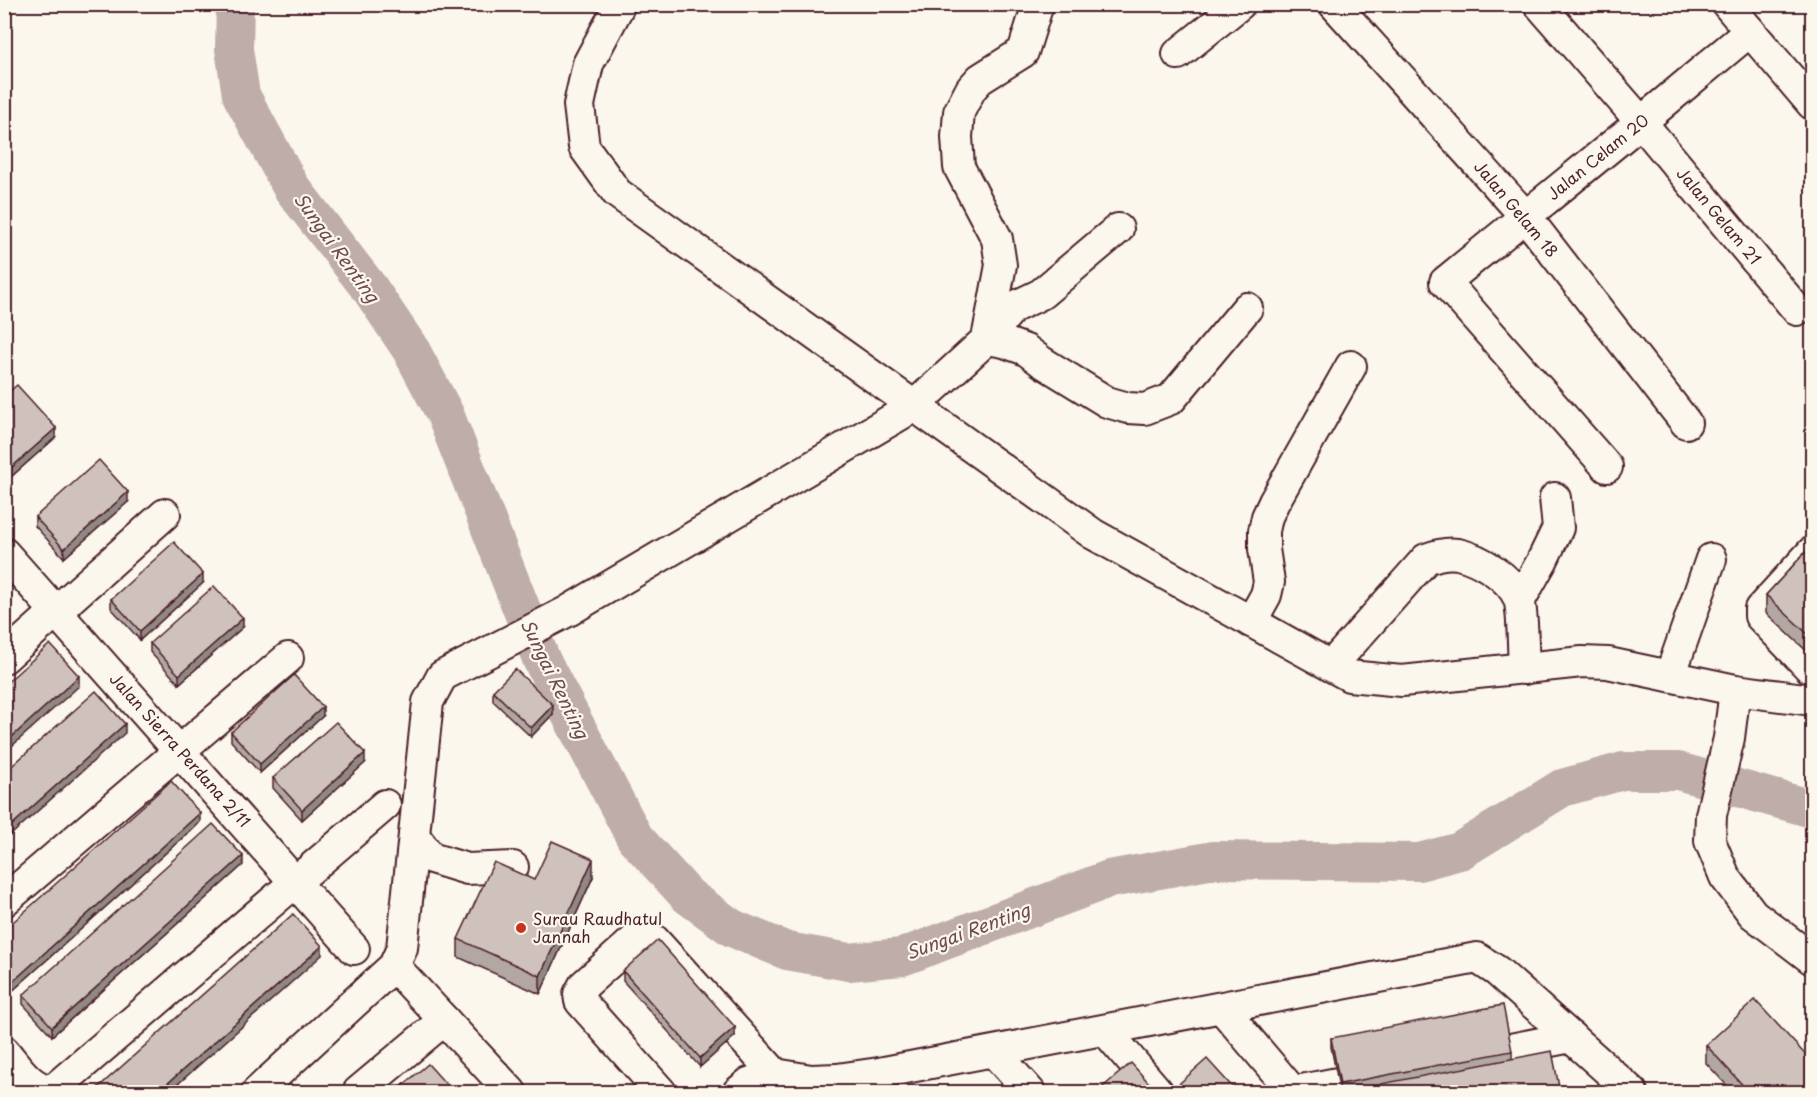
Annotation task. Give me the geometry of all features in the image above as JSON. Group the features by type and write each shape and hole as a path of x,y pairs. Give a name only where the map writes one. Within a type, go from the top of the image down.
{"street":[{"path":"620,4 588,64 579,105 585,147 617,193 1093,534 1349,676 1402,681 1582,662 1608,663 1734,690 1812,700"},
{"path":"987,339 1001,265 997,239 959,167 957,137 959,112 971,89 980,79 1023,52 1038,4"},
{"path":"1178,54 1240,4"},
{"name":"Jalan Gelam 18","path":"1334,4 1526,217 1686,423"},
{"name":"Jalan Gelam 21","path":"1539,4 1641,122 1797,310"},
{"path":"1727,4 1812,104"},
{"name":"Jalan Celam 20","path":"1607,467 1445,282 1750,31"},
{"path":"257,1092 394,966 402,948 428,702 441,676 568,611 913,407 987,339 1012,308 1041,294 1118,229"},
{"path":"987,339 1026,350 1107,402 1128,408 1145,409 1171,399 1247,308"},
{"path":"1251,622 1266,595 1269,582 1264,549 1267,517 1351,366"},
{"path":"1520,600 1558,528 1555,498"},
{"path":"4,657 165,514"},
{"path":"1812,552 1764,602 1760,609 1760,616 1812,668"},
{"name":"Jalan Sierra Perdana 2/11","path":"4,553 354,949"},
{"path":"1331,666 1426,559 1439,554 1456,554 1472,559 1494,571 1509,583 1520,600 1524,669"},
{"path":"1670,676 1711,559"},
{"path":"4,901 288,658"},
{"path":"1734,690 1729,738 1711,815 1710,841 1725,877 1753,914 1812,959"},
{"path":"4,1052 33,1083 45,1090 54,1089 385,805"},
{"path":"414,836 431,858 467,869 513,867"},
{"path":"661,1092 580,1001 579,994 584,985 639,936 646,936 654,940 755,1085 806,1086 837,1079 888,1083 994,1052 1477,958 1497,971 1632,1092"},
{"path":"394,966 444,1020 498,1088"},
{"path":"1222,1008 1292,1092 1408,1069"},
{"path":"358,1092 444,1020"},
{"path":"1106,1031 1158,1092"},
{"path":"1443,1062 1570,1037"},
{"path":"994,1052 1030,1092"}],"building":[{"path":"17,385 56,428 4,474 4,416 9,412 4,407 4,396"},
{"path":"99,460 128,492 64,549 35,517"},
{"path":"174,542 203,574 140,631 111,599"},
{"path":"1812,545 1812,638 1766,595"},
{"path":"214,586 243,618 179,675 150,643"},
{"path":"50,644 79,676 4,744 4,685"},
{"path":"515,669 553,705 531,728 493,691"},
{"path":"294,675 323,707 260,764 231,732"},
{"path":"96,691 125,724 4,832 4,773"},
{"path":"336,722 365,753 302,810 273,778"},
{"path":"171,781 200,813 10,984 4,978 4,930"},
{"path":"213,824 243,856 52,1027 23,995"},
{"name":"Surau Raudhatul Jannah","path":"552,841 593,859 540,976 458,939 494,862 534,880"},
{"path":"293,914 322,946 158,1092 93,1092"},
{"path":"658,940 735,1027 700,1058 623,971"},
{"path":"1755,1000 1812,1062 1812,1092 1749,1092 1706,1045"},
{"path":"1503,1005 1512,1051 1340,1084 1331,1038"},
{"path":"1552,1051 1560,1092 1382,1092 1381,1084"},
{"path":"1207,1059 1237,1092 1174,1092 1172,1090"},
{"path":"1131,1063 1157,1092 1097,1092"},
{"path":"428,1064 453,1092 395,1092"}],"waterway":[{"name":"Sungai Renting","path":"235,4 234,49 241,95 291,187 370,289 411,350 445,414 542,661 635,838 688,896 732,928 787,951 849,962 902,957 1109,879 1214,860 1419,862 1460,851 1562,788 1623,771 1678,771 1812,809"}],"place":[{"name":"Surau Raudhatul Jannah","path":"521,928"}]}
